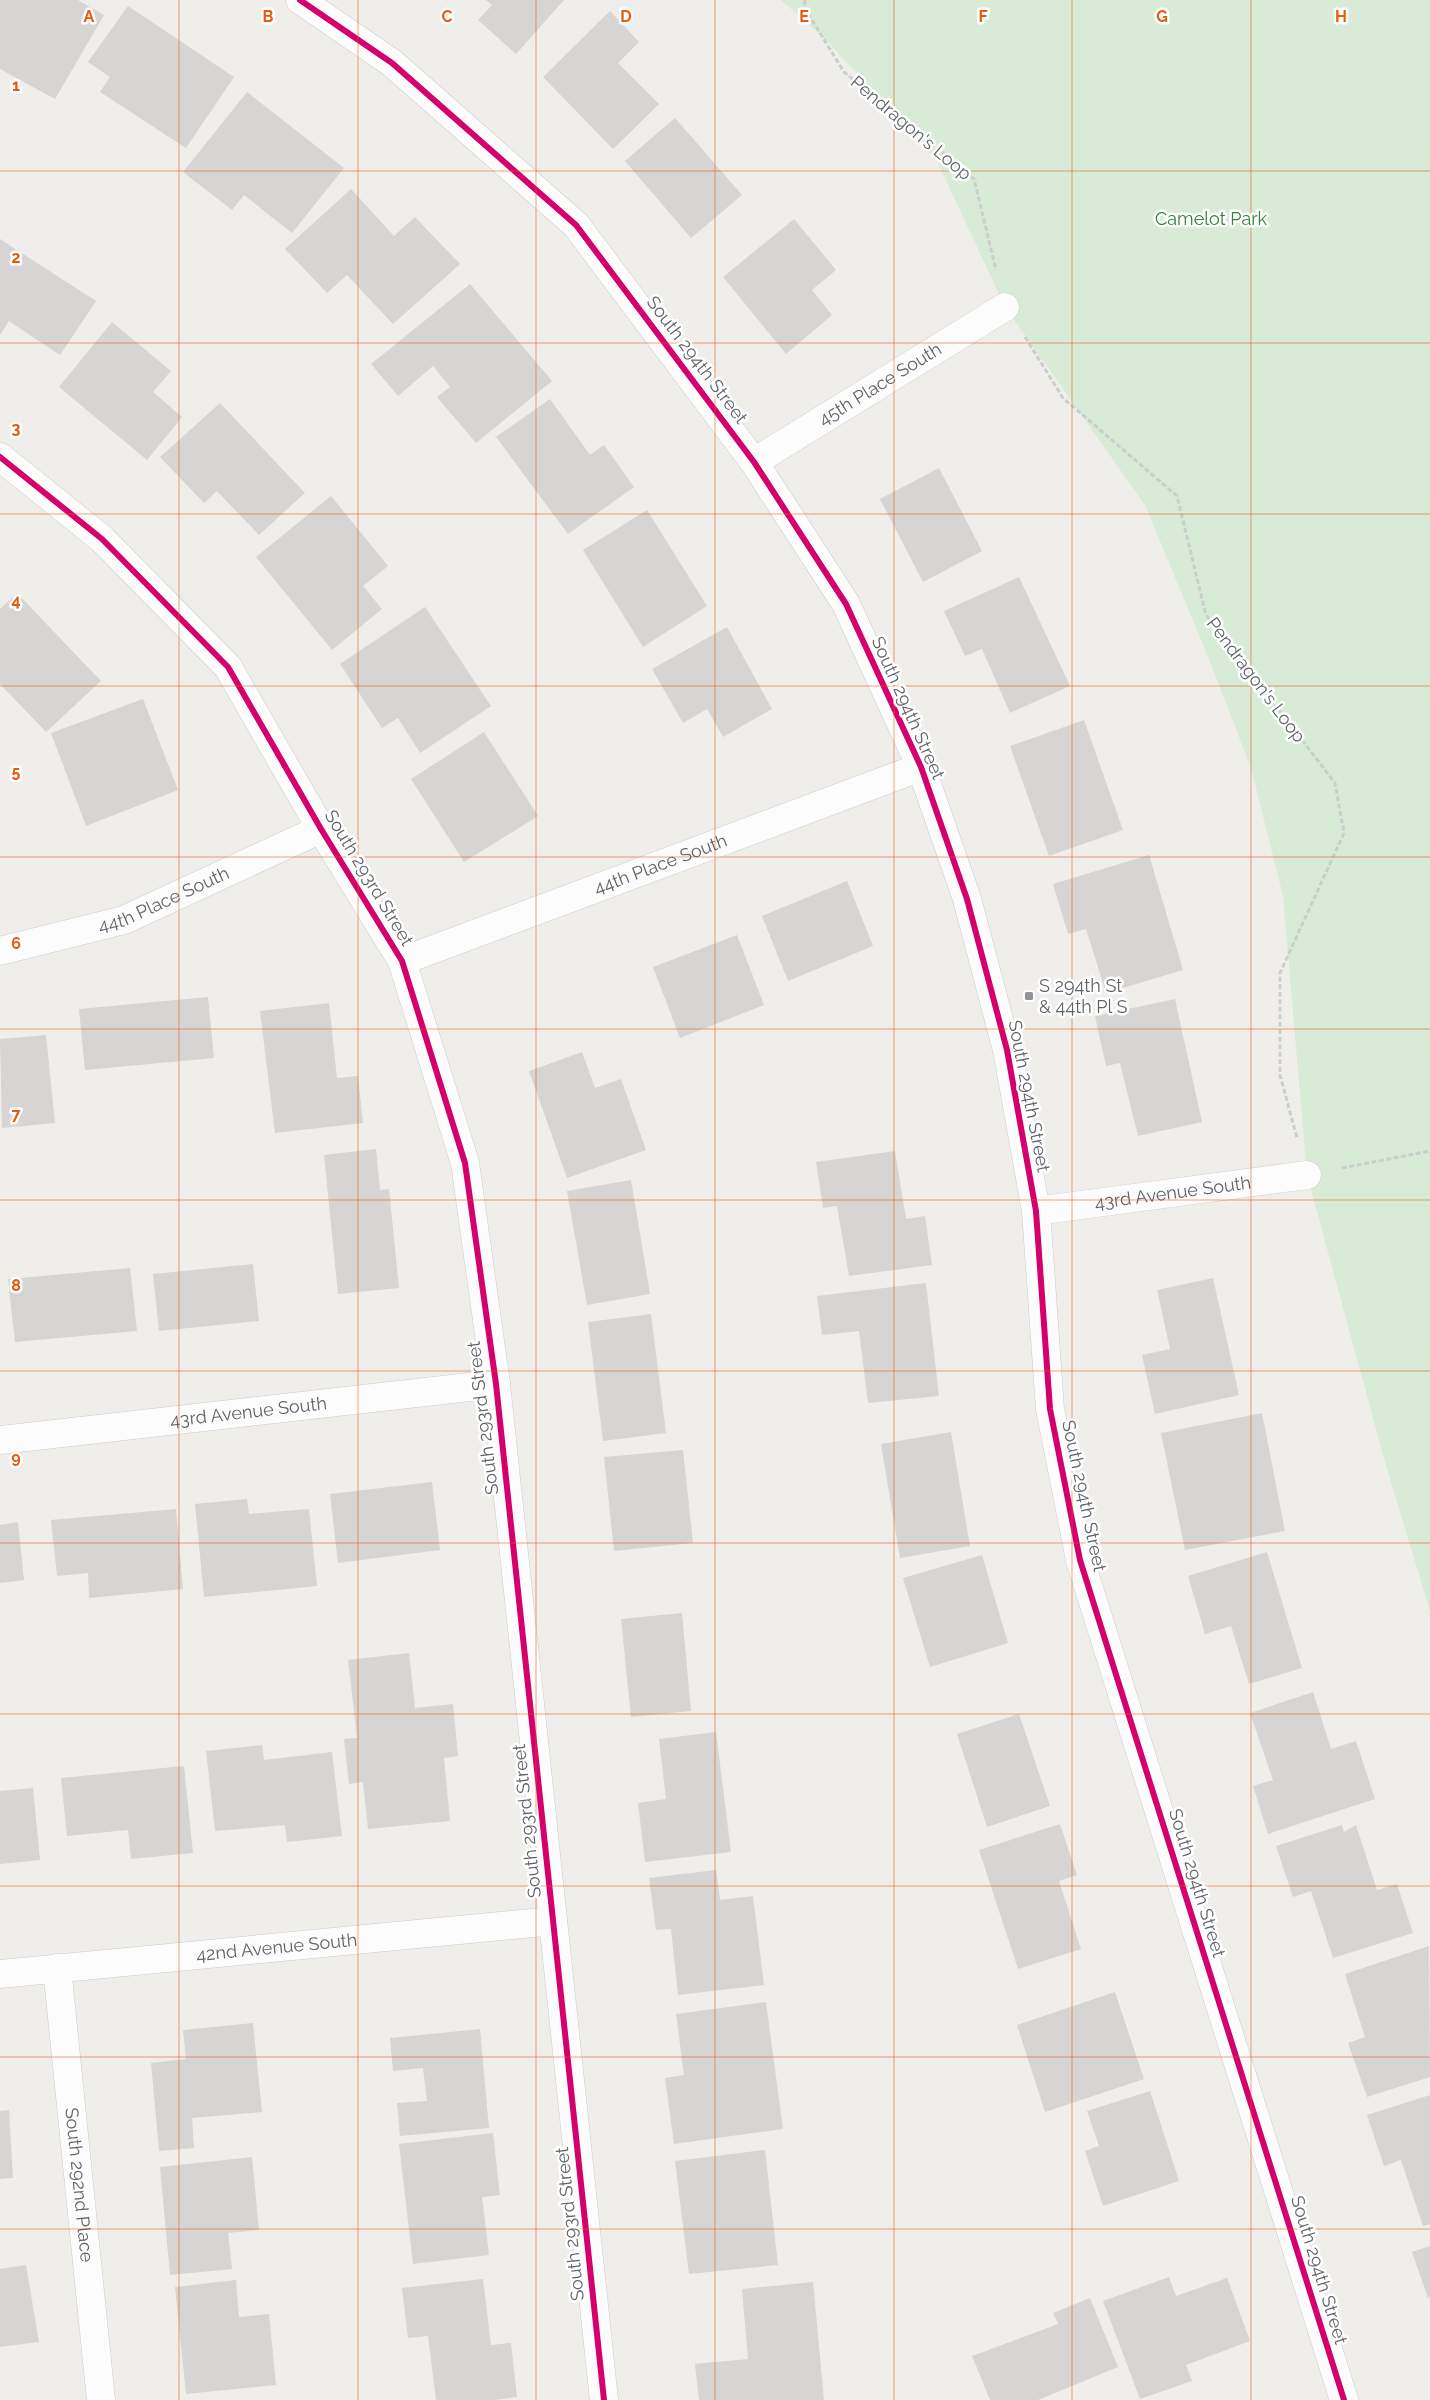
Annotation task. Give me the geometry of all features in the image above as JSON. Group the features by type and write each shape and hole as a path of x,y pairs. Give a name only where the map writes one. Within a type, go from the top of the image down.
{"street":[{"name":"South 294th Street","path":"300,0 392,63 576,225 754,462 846,604 920,767 967,899 1007,1050 1036,1211 1050,1409 1080,1560 1344,2400"},
{"name":"45th Place South","path":"754,462 1005,307"},
{"name":"South 293rd Street","path":"0,457 102,539 228,667 321,829 402,961 465,1163 496,1384 604,2400"},
{"name":"44th Place South","path":"402,961 920,767"},
{"name":"44th Place South","path":"0,951 124,920 321,829"},
{"name":"43rd Avenue South","path":"1036,1211 1308,1175"},
{"name":"43rd Avenue South","path":"0,1440 496,1384"},
{"name":"42nd Avenue South","path":"0,1974 553,1921"},
{"name":"South 292nd Place","path":"57,1968 101,2400"}],"path":[{"path":"1308,1175 1430,1151"}],"green space":[{"name":"Camelot Park","path":"781,0 1430,0 1430,1611 1387,1469 1307,1175 1283,896 1251,768 1209,659 1145,505 1005,307 937,161 827,41"}],"building":[{"path":"0,0 78,0 104,15 55,99 0,69"},
{"path":"486,0 564,0 516,54 478,20 492,5"},
{"path":"128,6 234,77 186,148 100,92 110,77 88,62"},
{"path":"610,11 639,42 618,63 659,104 613,149 543,77"},
{"path":"247,92 344,168 292,233 244,195 232,210 183,172"},
{"path":"675,118 742,195 691,238 625,161"},
{"path":"351,189 394,236 415,217 460,264 393,324 347,275 327,293 285,249"},
{"path":"794,219 836,270 812,290 832,315 786,354 723,277"},
{"path":"0,239 96,301 60,355 9,321 0,335"},
{"path":"470,284 552,381 476,443 437,397 450,387 433,366 398,396 371,364"},
{"path":"112,322 171,371 153,392 182,417 147,460 59,387"},
{"path":"550,399 590,455 604,445 634,487 568,534 496,437"},
{"path":"220,403 305,493 259,535 217,491 204,503 160,457"},
{"path":"939,468 982,551 923,582 880,499"},
{"path":"331,496 388,566 363,586 382,609 332,650 256,557"},
{"path":"647,510 707,606 643,647 583,550"},
{"path":"1019,577 1070,686 1010,713 982,649 965,656 944,611"},
{"path":"17,593 101,681 46,732 0,684 0,609"},
{"path":"425,607 491,706 420,753 398,718 382,728 340,664"},
{"path":"727,627 772,709 723,737 707,709 683,723 652,669"},
{"path":"143,699 178,790 86,826 51,733"},
{"path":"1084,720 1123,830 1049,856 1010,746"},
{"path":"484,732 538,816 464,862 411,779"},
{"path":"1149,855 1183,970 1106,993 1086,929 1068,934 1053,884"},
{"path":"847,881 873,946 788,981 762,916"},
{"path":"737,935 764,1005 680,1038 653,967"},
{"path":"208,997 214,1058 85,1070 79,1009"},
{"path":"1175,999 1202,1122 1138,1136 1120,1063 1106,1066 1095,1016"},
{"path":"329,1003 337,1078 358,1076 363,1123 275,1133 260,1011"},
{"path":"46,1035 55,1123 2,1128 0,1039"},
{"path":"582,1052 595,1088 621,1079 646,1150 567,1178 529,1071"},
{"path":"376,1149 380,1190 389,1189 399,1288 338,1294 324,1155"},
{"path":"895,1151 906,1219 925,1216 932,1265 849,1276 837,1206 823,1208 816,1162"},
{"path":"631,1180 650,1294 587,1305 567,1191"},
{"path":"253,1264 259,1321 159,1331 153,1274"},
{"path":"130,1268 137,1331 15,1342 8,1279"},
{"path":"1213,1278 1239,1395 1155,1414 1142,1355 1170,1349 1157,1290"},
{"path":"926,1283 939,1396 868,1403 859,1331 822,1335 817,1296"},
{"path":"651,1314 666,1433 603,1441 588,1322"},
{"path":"1262,1413 1285,1531 1185,1550 1161,1433"},
{"path":"951,1432 970,1546 900,1558 881,1444"},
{"path":"683,1450 693,1543 614,1551 604,1457"},
{"path":"432,1482 440,1550 338,1563 330,1494"},
{"path":"247,1499 249,1514 309,1509 317,1586 204,1597 195,1504"},
{"path":"176,1509 183,1589 89,1598 88,1573 57,1576 51,1520"},
{"path":"18,1522 24,1580 0,1583 0,1525"},
{"path":"1267,1552 1302,1668 1249,1684 1231,1626 1205,1634 1188,1576"},
{"path":"982,1555 1008,1643 930,1667 903,1578"},
{"path":"682,1613 691,1711 631,1717 621,1619"},
{"path":"409,1653 415,1708 453,1704 458,1756 444,1758 450,1821 368,1829 363,1782 349,1784 344,1739 357,1738 348,1660"},
{"path":"1313,1692 1331,1749 1356,1741 1375,1799 1268,1834 1253,1786 1273,1780 1250,1713"},
{"path":"1019,1714 1050,1806 987,1827 957,1734"},
{"path":"716,1732 731,1852 645,1862 638,1803 666,1799 659,1739"},
{"path":"262,1745 264,1760 332,1752 342,1836 287,1842 285,1825 215,1831 206,1751"},
{"path":"184,1766 193,1853 131,1859 128,1830 67,1836 61,1778"},
{"path":"33,1788 40,1860 0,1864 0,1791"},
{"path":"1060,1824 1077,1875 1059,1881 1081,1949 1018,1969 979,1850"},
{"path":"1342,1825 1344,1832 1356,1825 1377,1890 1397,1884 1413,1933 1333,1958 1311,1891 1293,1897 1276,1846"},
{"path":"716,1870 720,1900 753,1896 764,1985 678,1995 671,1929 656,1930 649,1878"},
{"path":"1429,1946 1430,2077 1367,2097 1348,2043 1365,2037 1345,1974"},
{"path":"1115,1992 1144,2079 1045,2112 1017,2025"},
{"path":"766,2002 783,2129 674,2144 665,2078 684,2075 676,2014"},
{"path":"253,2023 262,2112 192,2118 194,2148 159,2151 151,2063 186,2059 183,2030"},
{"path":"480,2029 489,2128 400,2136 397,2103 427,2101 423,2068 393,2071 390,2038"},
{"path":"1150,2091 1179,2181 1103,2206 1085,2151 1099,2146 1087,2111"},
{"path":"1430,2095 1430,2224 1423,2226 1401,2160 1384,2166 1367,2115"},
{"path":"9,2110 13,2178 0,2179 0,2111"},
{"path":"493,2133 500,2195 482,2197 489,2255 413,2264 399,2144"},
{"path":"765,2150 778,2265 689,2274 675,2161"},
{"path":"252,2157 259,2230 228,2233 232,2269 170,2275 160,2167"},
{"path":"1430,2246 1430,2297 1428,2298 1412,2252"},
{"path":"26,2265 39,2342 0,2347 0,2269"},
{"path":"1169,2277 1176,2296 1227,2278 1250,2341 1186,2365 1192,2381 1140,2399 1103,2301"},
{"path":"483,2279 491,2345 511,2343 517,2397 495,2400 436,2400 428,2336 408,2338 402,2288"},
{"path":"236,2280 239,2317 269,2314 276,2385 186,2394 175,2287"},
{"path":"813,2282 824,2400 699,2400 695,2364 748,2359 742,2289"},
{"path":"1090,2298 1118,2367 1038,2400 990,2400 972,2356 1058,2324 1053,2313"}],"cycle path":[{"path":"300,0 392,63 576,225 754,462 846,604 921,767 967,899 1007,1050 1036,1211 1050,1409 1080,1560 1344,2400"},
{"path":"0,457 102,539 228,667 321,829 402,961 465,1163 496,1384 604,2400"}],"place":[{"name":"S 294th St & 44th Pl S","path":"1029,996"}]}
